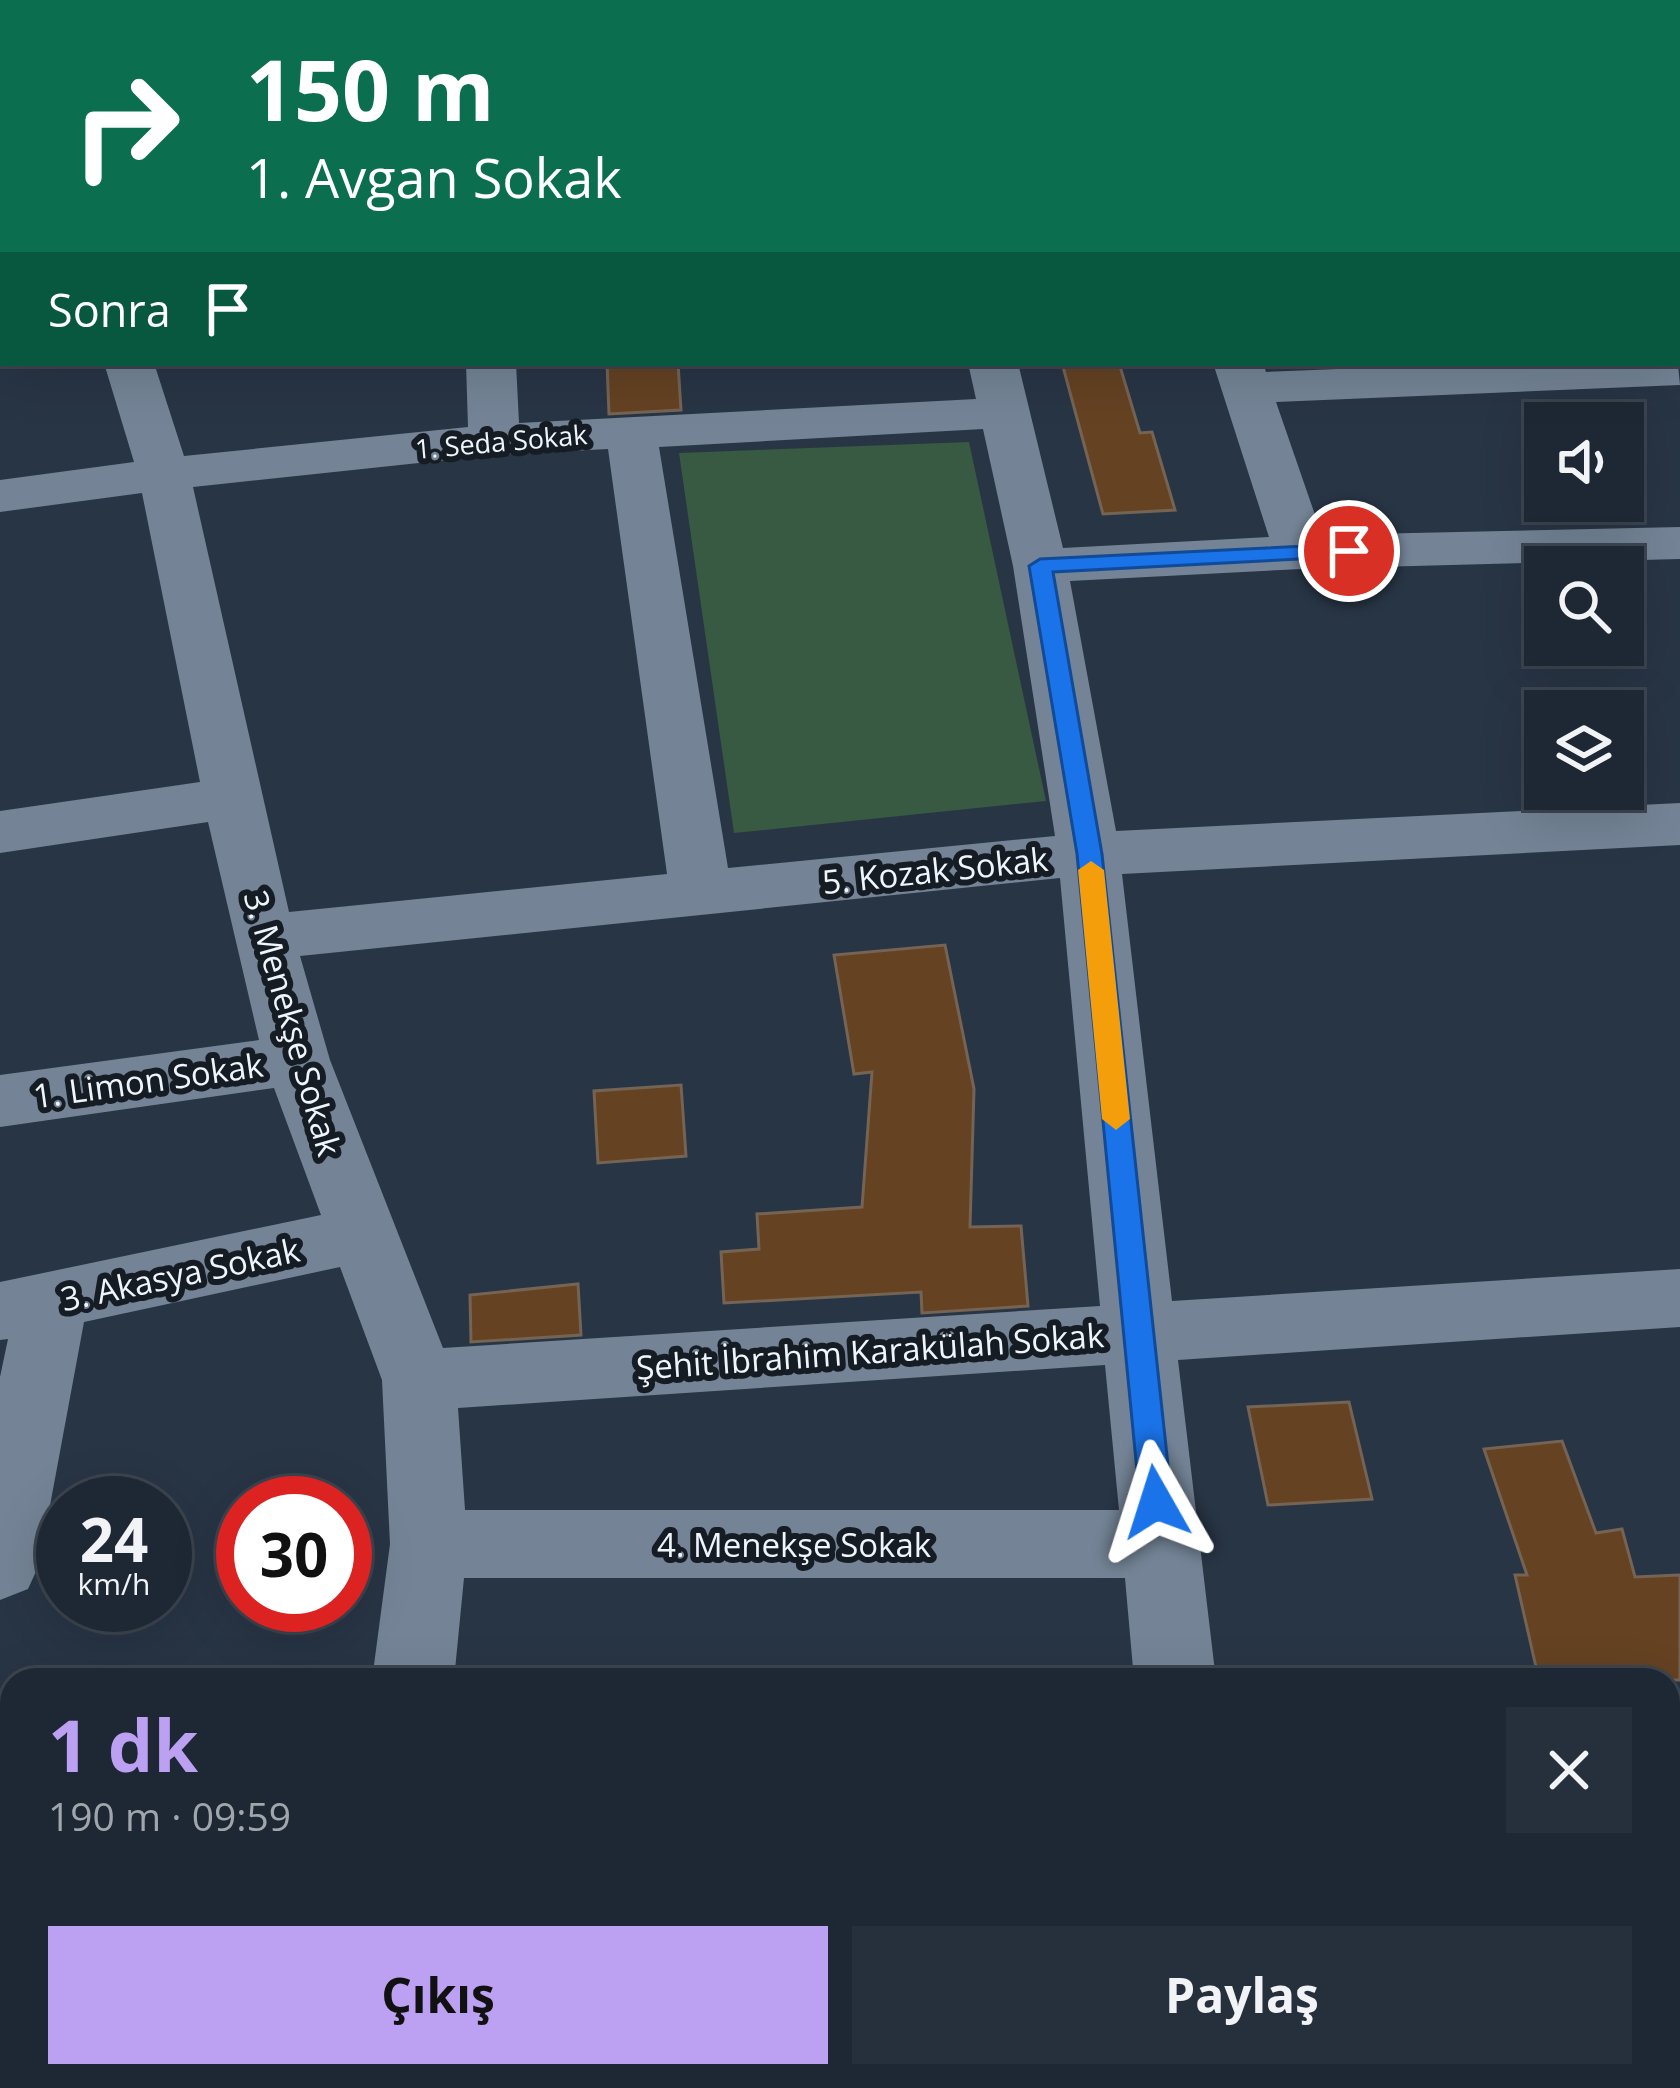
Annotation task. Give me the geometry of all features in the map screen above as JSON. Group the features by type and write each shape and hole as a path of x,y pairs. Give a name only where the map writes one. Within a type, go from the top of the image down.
{"street":[{"name":"3. Menekşe Sokak","path":"130,366 164,474 263,937 297,1060 419,1380 429,1544 414,1668"},
{"path":"491,366 494,440"},
{"path":"1301,552 1242,375 1680,370"},
{"name":"1. Seda Sokak","path":"0,496 164,474 631,430 999,388"},
{"path":"999,388 1040,566 1089,854 1174,1668"},
{"path":"631,430 701,894"},
{"path":"1040,566 1301,552 1680,543"},
{"path":"0,832 233,797"},
{"name":"5. Kozak Sokak","path":"263,937 1089,854 1680,824"},
{"name":"1. Limon Sokak","path":"0,1101 297,1060"},
{"name":"3. Akasya Sokak","path":"26,1306 360,1235"},
{"name":"Şehit İbrahim Karakülah Sokak","path":"419,1380 1680,1298"},
{"path":"0,1565 26,1306"},
{"name":"4. Menekşe Sokak","path":"429,1544 1160,1544"}],"green space":[{"path":"969,442 1046,801 734,833 679,453"}],"building":[{"path":"607,366 678,366 681,410 609,414"},
{"path":"1063,366 1120,366 1140,433 1152,432 1175,510 1103,514"},
{"path":"945,945 974,1089 970,1227 1021,1226 1028,1306 922,1313 921,1292 724,1303 721,1252 759,1249 757,1214 862,1207 872,1072 854,1074 834,955"},
{"path":"681,1085 686,1156 598,1163 594,1091"},
{"path":"578,1284 581,1335 471,1342 470,1295"},
{"path":"1349,1402 1372,1499 1268,1505 1248,1407"},
{"path":"1562,1441 1596,1533 1622,1529 1635,1577 1680,1575 1680,1668 1536,1668 1515,1575 1527,1575 1484,1449"}],"slow traffic":[{"path":"1091,870 1116,1119"}],"route":[{"path":"1156,1502 1089,854 1040,566 1349,551"}]}
